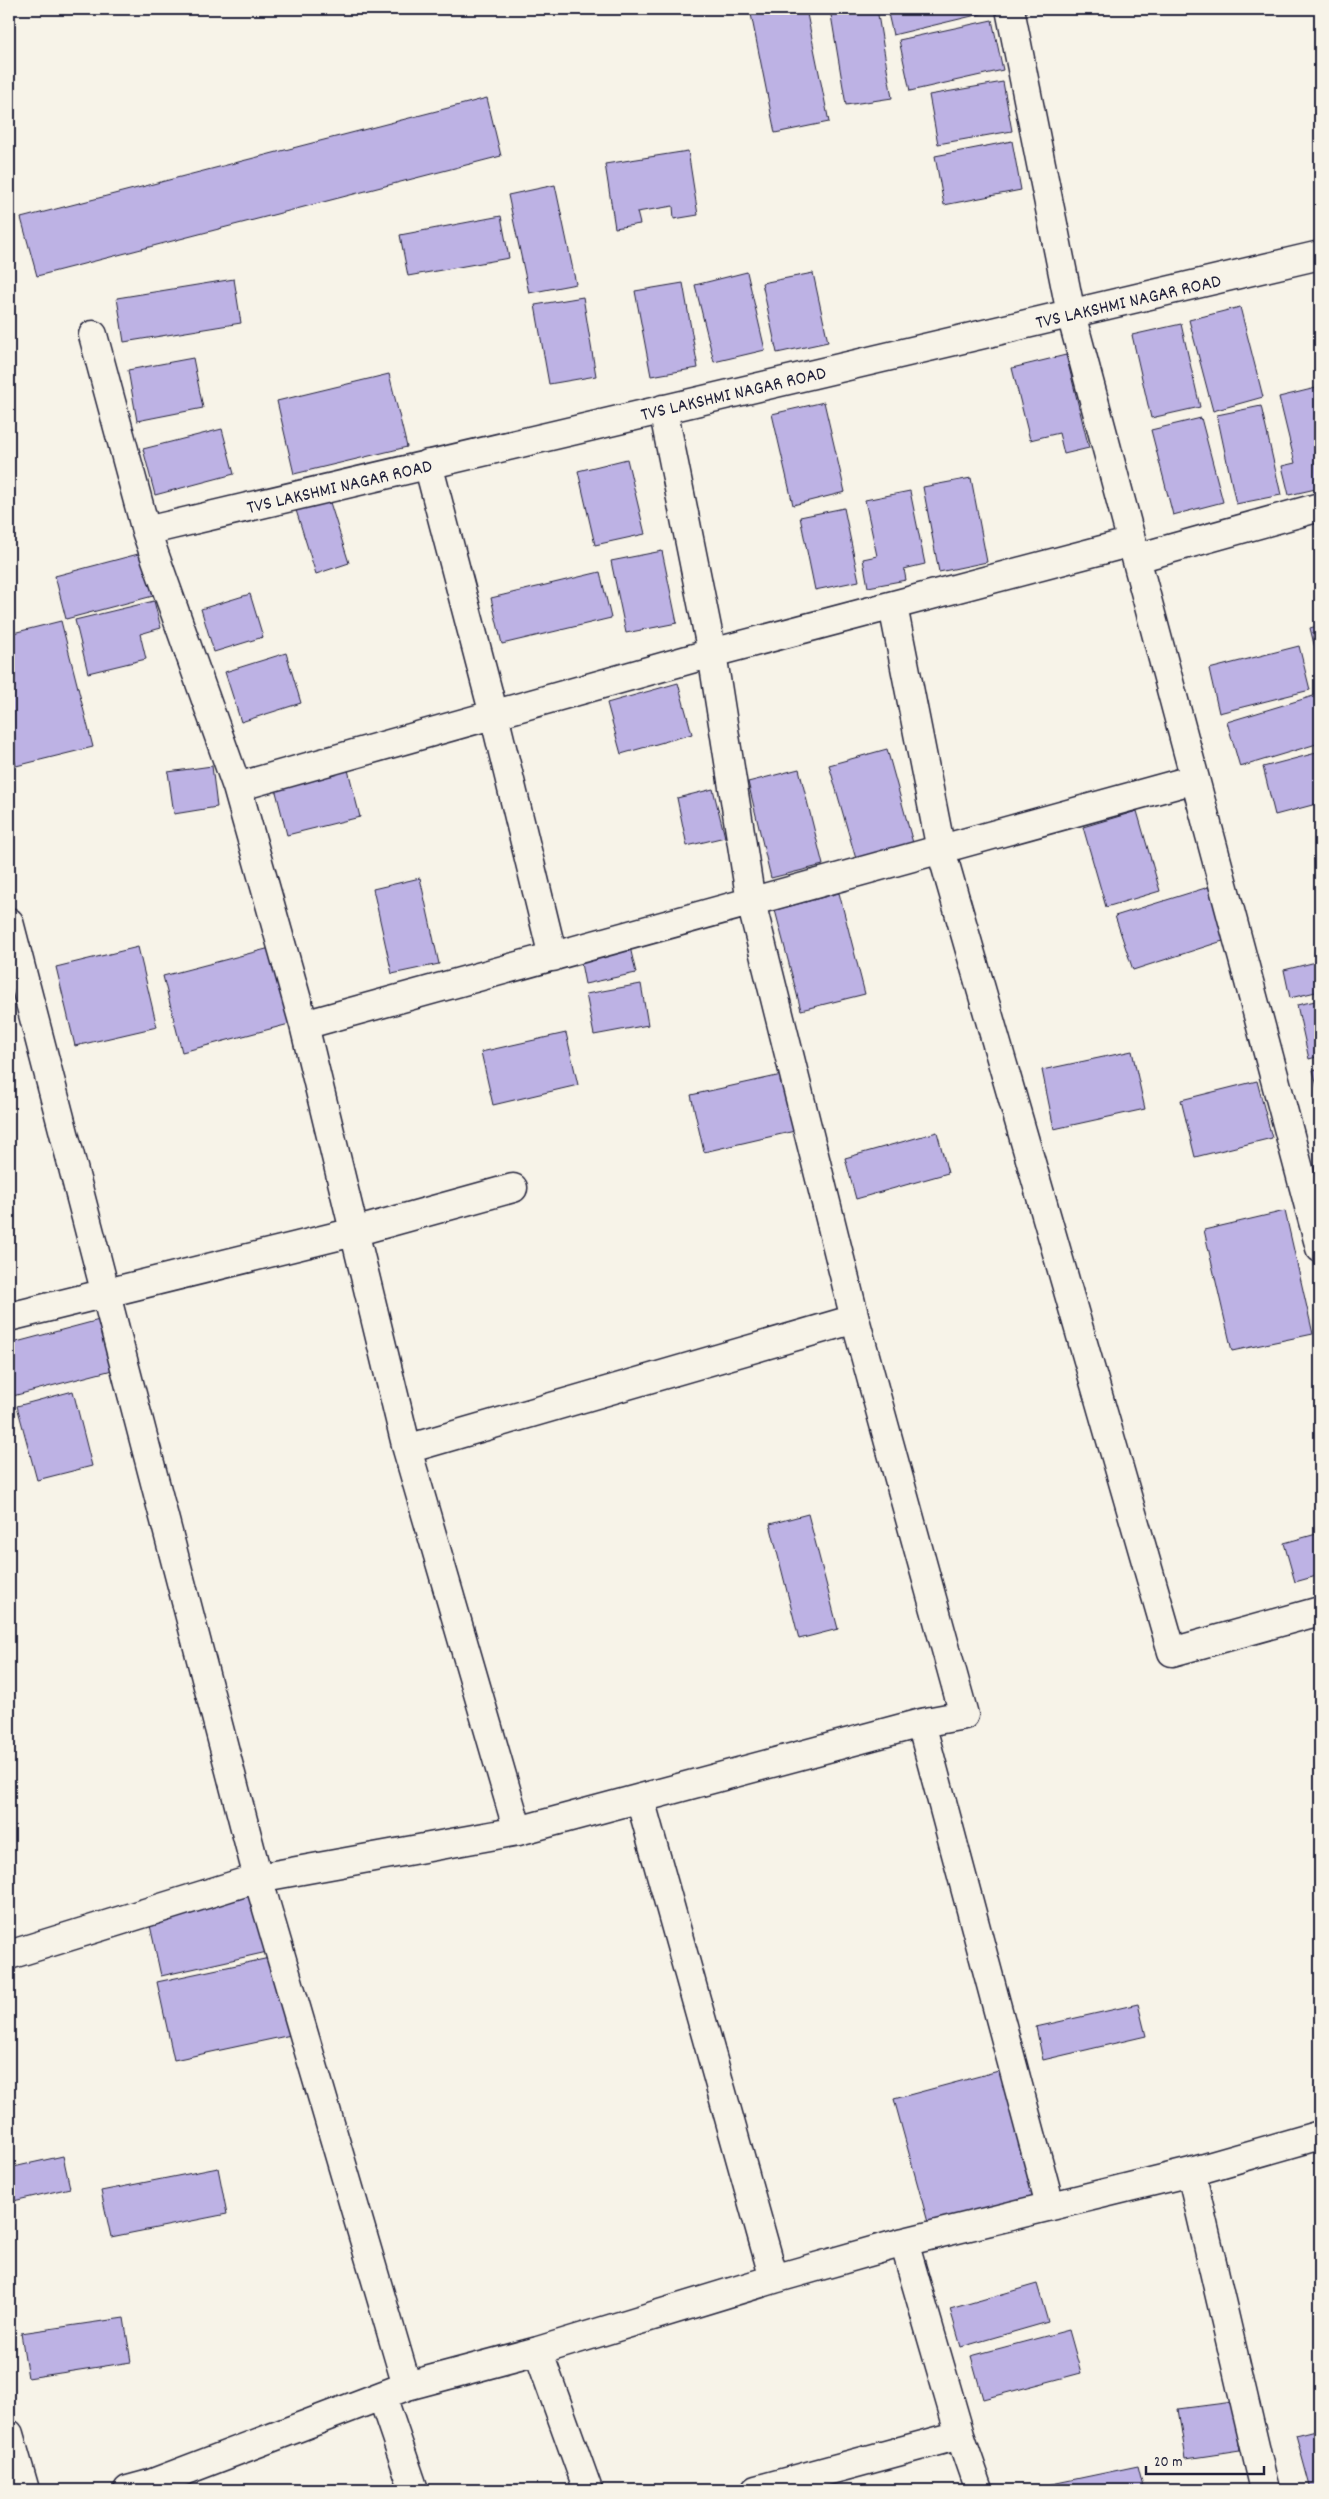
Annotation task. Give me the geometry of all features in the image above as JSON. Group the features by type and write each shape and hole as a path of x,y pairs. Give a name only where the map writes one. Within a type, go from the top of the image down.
{"street":[{"path":"1010,9 1071,314 1320,1248"},
{"name":"TVS LAKSHMI NAGAR ROAD","path":"146,531 1320,255"},
{"path":"94,335 146,531 237,787 304,1025 407,1449 518,1831"},
{"path":"9,1955 258,1878 518,1831 921,1723 964,1715 855,1319 751,902 712,653 663,409"},
{"path":"428,464 494,715 553,957"},
{"path":"237,787 712,653 893,606 1320,507"},
{"path":"893,606 941,850 1172,1652 1320,1611"},
{"path":"304,1025 1195,779"},
{"path":"9,922 258,1878 394,2391 414,2490"},
{"path":"9,1317 107,1295 354,1232 512,1188"},
{"path":"407,1449 855,1319"},
{"path":"921,1723 1050,2206"},
{"path":"640,1799 774,2279"},
{"path":"143,2488 394,2391 538,2351 774,2279 904,2242 1191,2172 1320,2135"},
{"path":"1191,2172 1264,2490"},
{"path":"904,2242 960,2435 979,2490"},
{"path":"538,2351 588,2490"},
{"path":"9,2434 25,2490"},
{"path":"756,2490 960,2435"}],"building":[{"path":"750,9 806,9 829,122 775,133"},
{"path":"830,9 877,9 892,98 846,105"},
{"path":"887,9 992,9 993,11 893,35"},
{"path":"992,20 1003,70 910,91 899,40"},
{"path":"1003,82 1012,131 938,144 929,95"},
{"path":"487,98 501,156 37,276 21,218"},
{"path":"1012,141 1021,190 944,205 935,156"},
{"path":"688,151 698,215 674,219 673,206 637,212 640,224 615,228 605,164"},
{"path":"555,185 576,284 529,293 508,195"},
{"path":"501,216 509,258 408,276 400,235"},
{"path":"747,272 765,350 714,362 695,285"},
{"path":"813,273 828,342 777,353 762,283"},
{"path":"234,279 241,323 124,342 117,298"},
{"path":"683,283 698,368 651,376 635,291"},
{"path":"583,297 596,376 549,384 535,305"},
{"path":"1240,307 1263,397 1213,411 1189,320"},
{"path":"1181,324 1200,407 1151,418 1132,335"},
{"path":"1066,355 1089,448 1064,454 1059,433 1030,440 1012,368"},
{"path":"193,358 203,408 137,421 128,370"},
{"path":"389,374 407,447 294,474 277,401"},
{"path":"1320,387 1320,488 1289,495 1282,466 1295,463 1279,397"},
{"path":"824,402 845,492 793,505 772,414"},
{"path":"1261,406 1281,495 1236,504 1217,415"},
{"path":"1201,418 1223,502 1173,515 1151,430"},
{"path":"222,429 234,474 155,495 143,449"},
{"path":"627,459 645,534 595,545 578,471"},
{"path":"971,478 987,562 939,572 923,487"},
{"path":"910,491 925,564 904,569 906,580 868,587 863,559 877,556 865,500"},
{"path":"328,496 349,563 316,574 295,507"},
{"path":"844,508 859,581 815,590 800,517"},
{"path":"662,551 677,623 626,633 611,561"},
{"path":"142,553 153,596 66,619 55,576"},
{"path":"600,572 611,618 502,644 491,598"},
{"path":"250,594 263,637 214,652 201,609"},
{"path":"154,601 161,628 140,634 146,659 88,673 75,620"},
{"path":"61,621 93,747 16,766 9,737 9,634"},
{"path":"1320,625 1320,669 1310,628"},
{"path":"1299,646 1310,690 1219,713 1209,669"},
{"path":"286,653 301,703 241,722 225,672"},
{"path":"678,683 692,734 621,754 607,703"},
{"path":"1320,694 1320,743 1240,767 1227,722"},
{"path":"887,749 913,843 856,859 829,765"},
{"path":"1320,752 1320,803 1275,815 1263,767"},
{"path":"212,766 217,807 174,814 168,772"},
{"path":"347,766 360,817 287,835 274,784"},
{"path":"799,769 823,865 771,878 748,782"},
{"path":"713,789 725,837 687,846 677,798"},
{"path":"1137,811 1160,891 1106,907 1083,827"},
{"path":"420,878 439,964 392,974 373,889"},
{"path":"1215,885 1232,938 1133,970 1115,916"},
{"path":"839,893 865,994 801,1010 775,910"},
{"path":"138,947 157,1027 75,1046 56,967"},
{"path":"274,947 293,1023 182,1052 163,976"},
{"path":"630,947 636,973 585,984 580,958"},
{"path":"1320,961 1320,991 1290,998 1284,970"},
{"path":"641,984 648,1025 594,1035 586,994"},
{"path":"1320,1000 1320,1056 1309,1059 1297,1005"},
{"path":"566,1033 578,1085 493,1105 481,1052"},
{"path":"1132,1051 1145,1109 1054,1129 1042,1070"},
{"path":"1320,1068 1320,1098 1313,1070"},
{"path":"786,1074 799,1130 704,1152 691,1095"},
{"path":"1257,1081 1272,1138 1195,1157 1181,1100"},
{"path":"937,1132 948,1173 856,1199 845,1158"},
{"path":"1285,1211 1313,1334 1232,1351 1204,1230"},
{"path":"103,1319 116,1369 9,1397 9,1344"},
{"path":"73,1391 92,1466 37,1480 17,1406"},
{"path":"808,1514 838,1629 799,1639 770,1524"},
{"path":"1320,1533 1320,1575 1295,1582 1284,1543"},
{"path":"254,1892 267,1952 161,1976 148,1916"},
{"path":"274,1957 291,2035 174,2060 157,1982"},
{"path":"1138,2004 1146,2036 1043,2060 1036,2027"},
{"path":"1006,2069 1041,2195 929,2226 894,2099"},
{"path":"63,2156 70,2188 9,2202 9,2168"},
{"path":"218,2168 227,2214 111,2237 101,2191"},
{"path":"1037,2284 1048,2322 961,2347 950,2309"},
{"path":"124,2318 131,2362 28,2378 21,2333"},
{"path":"1069,2330 1081,2373 983,2399 971,2356"},
{"path":"1233,2402 1240,2451 1186,2459 1178,2409"},
{"path":"1320,2429 1320,2490 1311,2490 1296,2435"},
{"path":"1138,2466 1144,2490 1028,2489"}]}
